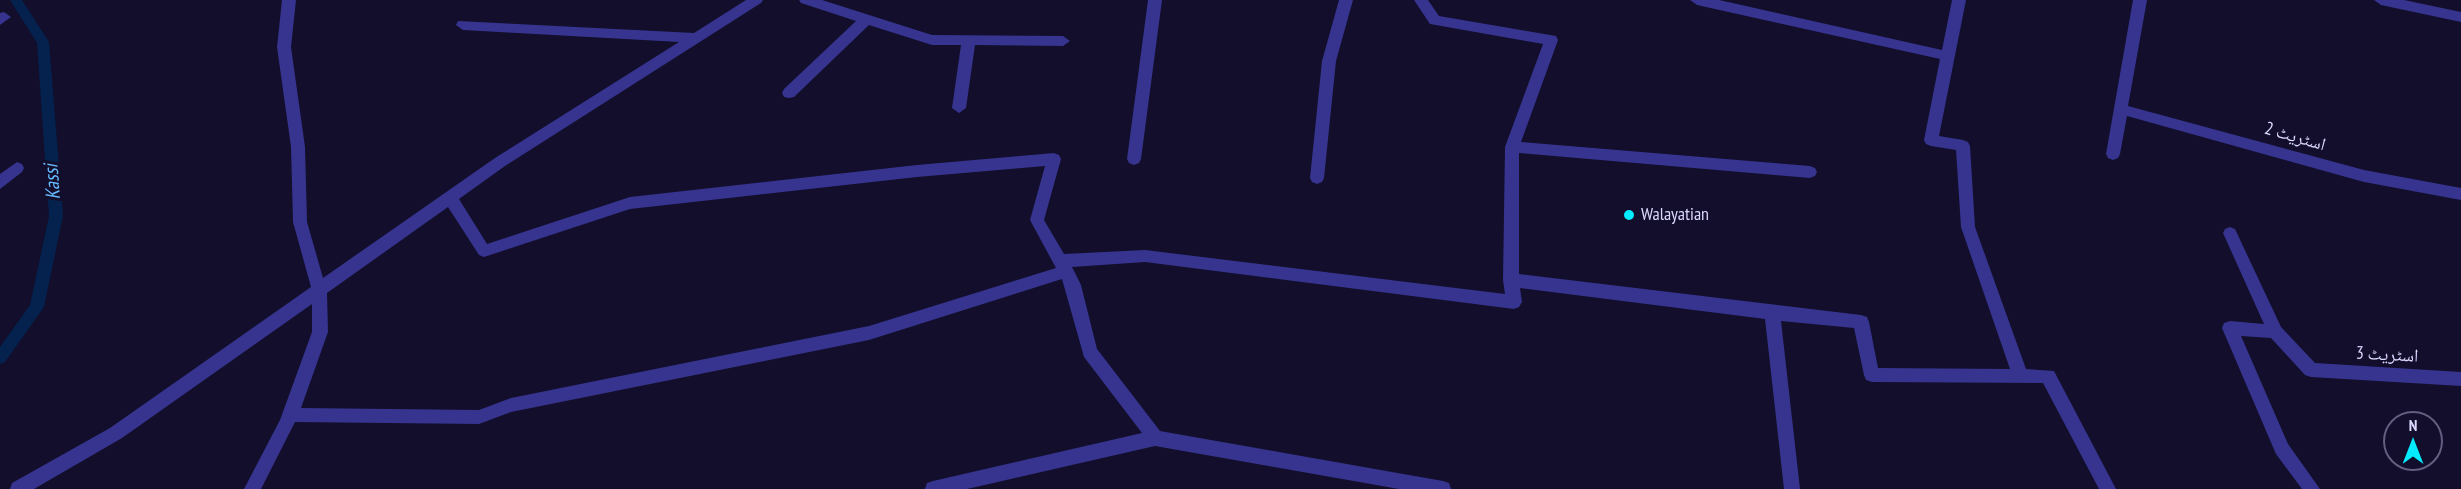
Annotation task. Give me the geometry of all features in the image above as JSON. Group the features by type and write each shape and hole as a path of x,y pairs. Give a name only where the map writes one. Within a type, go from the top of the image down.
{"street":[{"path":"252,489 291,415 320,332 319,290 300,222 298,147 284,47 289,0"},
{"path":"18,489 116,433 500,162 756,0"},
{"path":"806,0 932,40 1063,41"},
{"path":"1134,159 1155,0"},
{"path":"1317,178 1329,61 1346,0"},
{"path":"291,415 478,417 511,405 869,333 1063,266 1145,256 1514,302 1511,280 1512,147 1551,40 1435,20 1421,0"},
{"path":"1697,0 1948,56"},
{"path":"1959,0 1931,140 1963,146 1968,227 2021,376"},
{"path":"2113,154 2140,0"},
{"path":"2381,0 2461,17"},
{"path":"789,93 867,19"},
{"path":"463,25 696,38"},
{"path":"959,108 969,40"},
{"name":"اسٹریٹ 2","path":"2121,109 2364,176 2461,194"},
{"path":"1512,147 1810,172"},
{"path":"450,197 484,251 630,203 917,171 1054,159 1037,220 1073,285 1090,352 1155,438"},
{"path":"0,183 17,168"},
{"path":"2230,233 2275,332 2230,328 2282,448 2312,489"},
{"path":"1511,280 1861,322 1872,375 2048,376 2108,489"},
{"path":"1772,313 1792,489"},
{"name":"اسٹریٹ 3","path":"2275,332 2311,370 2461,379"},
{"path":"933,489 1155,438 1443,489"}],"waterway":[{"name":"Kassi","path":"0,358 37,307 56,216 43,42 16,0"}],"place":[{"name":"Walayatian","path":"1629,215"}]}
